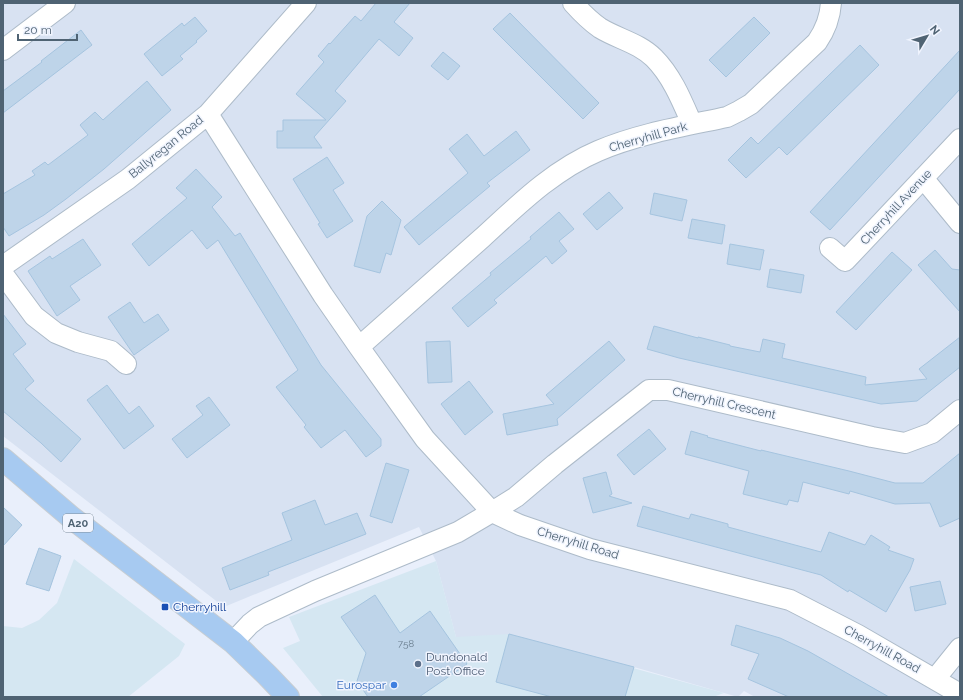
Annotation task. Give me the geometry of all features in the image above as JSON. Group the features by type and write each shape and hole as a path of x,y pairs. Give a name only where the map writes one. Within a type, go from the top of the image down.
{"highway":[{"name":"A20","path":"3,459 72,518 232,642 288,697"}],"street":[{"path":"3,50 65,3"},
{"name":"Ballyregan Road","path":"3,266 128,179 208,114 306,3"},
{"path":"573,3 583,14 600,28 639,46 654,57 667,72 678,92 692,124"},
{"name":"Cherryhill Park","path":"359,347 515,208 548,181 572,164 598,151 628,140 727,116 739,112 751,104 817,42 830,17 831,3"},
{"path":"208,114 323,294 359,347 426,438 492,512 458,532 315,591 259,617 232,642"},
{"name":"Cherryhill Avenue","path":"830,248 845,261 960,139"},
{"path":"923,178 960,223"},
{"path":"3,274 34,316 56,333 78,342 111,351 126,364"},
{"name":"Cherryhill Crescent","path":"492,512 516,496 649,390 668,390 872,438 905,443 932,433 960,410"},
{"name":"Cherryhill Road","path":"492,512 520,525 590,549 790,600 858,636 960,694"},
{"path":"935,679 960,648"}],"shaded area":[{"path":"3,3 960,3 960,697 755,697 744,691 738,697 634,667 457,641 436,561 419,527 224,607 3,436"},
{"path":"74,559 185,644 179,656 128,697 3,697 3,626 22,628 39,620 57,603"},
{"path":"436,561 456,637 509,634 724,693 713,697 323,697 283,648 300,641 289,617"}],"building":[{"path":"376,3 410,3 394,22 413,38 399,56 379,39 335,91 346,101 314,137 322,148 277,148 277,131 283,131 283,120 326,120 296,94 324,62 318,56 329,43 330,44 355,16 361,21"},
{"path":"510,13 599,103 583,119 493,29"},
{"path":"195,17 207,31 196,41 197,42 180,56 183,59 162,76 144,54 182,23 184,26"},
{"path":"754,17 770,33 726,77 709,60"},
{"path":"81,30 92,45 3,113 3,91"},
{"path":"860,45 879,65 787,155 779,147 746,178 728,160 751,137 758,144"},
{"path":"960,50 960,89 830,230 810,212"},
{"path":"443,52 460,66 448,80 431,66"},
{"path":"147,81 171,110 104,169 66,199 44,215 9,236 3,227 3,194 35,175 32,171 45,162 48,165 88,135 80,125 95,112 103,120"},
{"path":"516,131 530,150 487,183 490,186 419,245 404,227 468,173 449,149 467,134 484,156"},
{"path":"327,157 344,183 333,190 353,221 327,238 318,224 320,223 293,179"},
{"path":"196,169 222,197 212,207 235,236 240,233 321,365 381,439 381,446 366,457 345,430 321,448 304,427 306,425 276,387 298,370 218,240 207,249 192,230 149,266 132,244 187,198 176,188"},
{"path":"609,192 623,208 597,230 583,214"},
{"path":"654,193 687,200 682,221 650,214"},
{"path":"382,201 401,220 391,255 386,253 380,273 354,266 367,216"},
{"path":"559,212 574,229 559,241 567,251 552,264 546,256 494,300 497,303 468,327 452,308 491,275 490,273 531,239 530,237"},
{"path":"692,219 725,225 722,244 688,238"},
{"path":"83,239 101,265 70,286 80,300 57,316 28,271 50,256 52,259"},
{"path":"730,244 764,250 760,270 727,264"},
{"path":"935,250 952,269 960,270 960,312 918,265"},
{"path":"892,252 912,270 856,330 836,312"},
{"path":"770,269 804,275 801,293 767,287"},
{"path":"130,302 144,323 158,314 169,330 134,355 108,317"},
{"path":"3,314 26,344 13,354 34,381 25,389 81,439 61,462 3,411"},
{"path":"654,326 730,346 760,352 763,339 785,344 782,358 866,377 865,385 927,379 919,369 960,337 960,367 917,401 881,404 679,358 647,349"},
{"path":"450,341 452,382 428,383 426,342"},
{"path":"609,341 625,360 557,419 558,425 507,435 503,414 554,404 546,395"},
{"path":"469,381 493,412 465,435 441,404"},
{"path":"107,385 129,414 139,406 154,426 124,449 87,400"},
{"path":"209,397 230,425 187,458 172,439 203,415 196,406"},
{"path":"649,429 666,449 634,475 617,455"},
{"path":"691,431 708,436 707,437 761,451 895,483 923,483 960,453 960,518 940,527 930,503 895,504 850,491 849,494 803,482 798,502 789,500 787,505 743,494 749,471 685,454"},
{"path":"386,463 409,470 392,523 370,516"},
{"path":"606,472 612,494 609,496 632,503 593,513 583,478"},
{"path":"315,500 325,525 357,513 366,534 268,572 269,575 230,590 222,568 292,540 282,513"},
{"path":"643,506 689,519 691,514 728,524 728,527 821,552 829,532 865,545 871,535 890,547 888,550 914,559 910,570 886,612 849,590 848,592 821,575 637,526"},
{"path":"3,507 22,525 3,546"},
{"path":"39,548 61,556 49,591 26,584"},
{"path":"940,581 946,604 915,611 910,587"},
{"path":"375,595 400,633 430,611 467,664 419,697 368,697 357,681 366,653 341,617"},
{"path":"736,625 780,638 808,651 889,697 789,697 748,679 759,654 731,645"},
{"path":"509,634 634,667 625,697 552,697 496,682"}],"place":[{"name":"Cherryhill","path":"165,607"},
{"name":"Dundonald Post Office","path":"418,664"},
{"name":"Eurospar","path":"394,685"}]}
